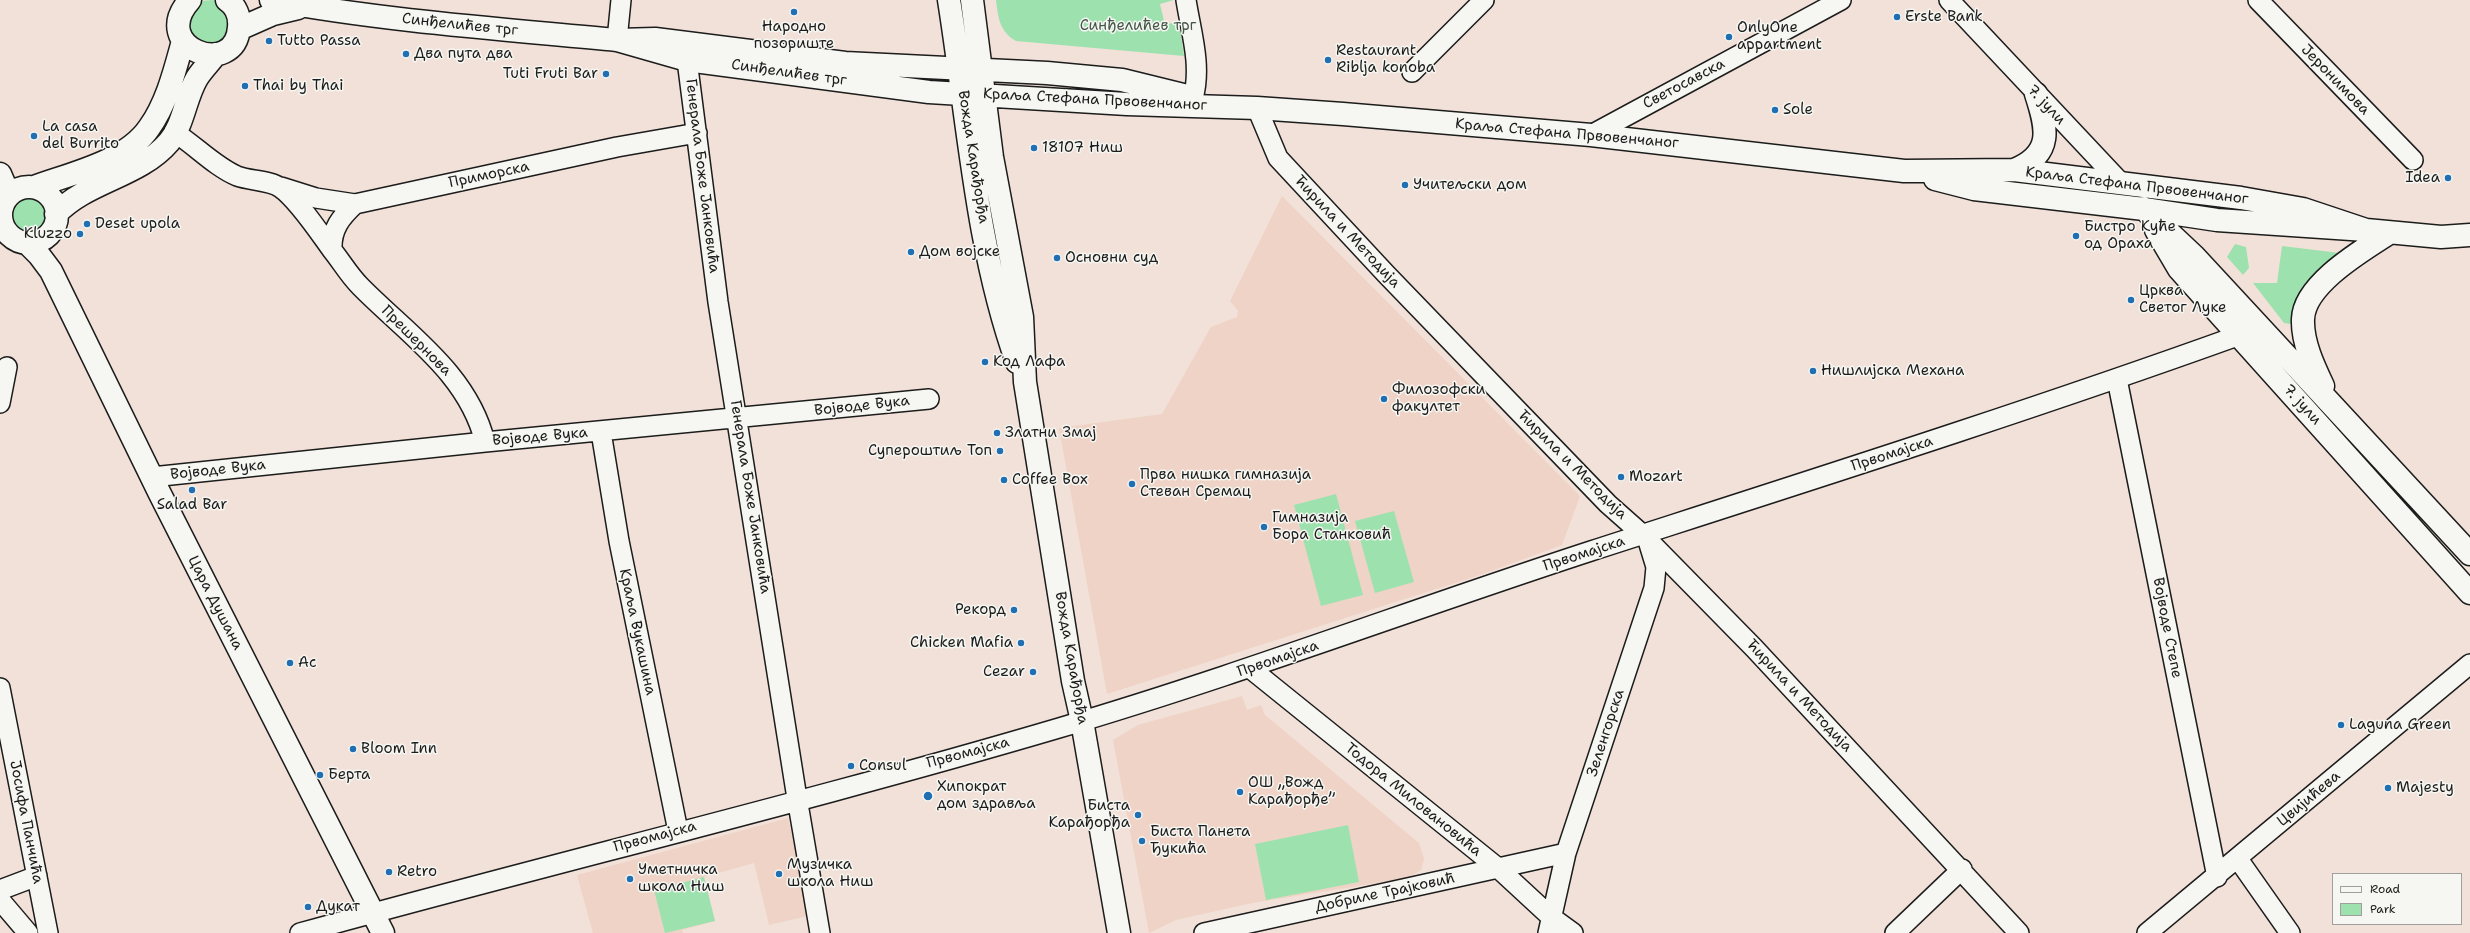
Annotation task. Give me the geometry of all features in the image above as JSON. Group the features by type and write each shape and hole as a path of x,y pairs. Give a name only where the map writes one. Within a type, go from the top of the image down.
{"main road":[{"path":"190,0 181,12 179,21 183,41 167,94 149,129 139,140 110,158 34,187 17,189 9,195 5,200 0,214 5,229 14,242 34,242 52,224 70,201 151,158 169,142 197,78 216,54"},
{"path":"183,41 196,52 204,55 216,54 228,48 235,42 239,29 236,9 227,0"},
{"name":"Синђелићев трг","path":"271,0 303,7 618,40 655,39 845,63 959,69"},
{"name":"Вожда Карађорђа","path":"949,0 971,160 1003,322 1025,382"},
{"name":"Вожда Карађорђа","path":"972,0 992,157 1022,317 1025,382 1073,681 1082,721 1119,933"},
{"name":"Синђелићев трг","path":"239,29 273,14 303,7"},
{"name":"Синђелићев трг","path":"618,40 687,60 913,90 963,94"},
{"name":"Краља Стефана Првовенчаног","path":"959,69 1047,73 1122,80 1228,106"},
{"name":"Краља Стефана Првовенчаног","path":"963,94 1127,104 1228,106 1591,135 1904,171 2014,170 2241,198 2303,209 2366,230"},
{"path":"2014,170 2034,160 2044,139 2044,120 2036,94"},
{"name":"Краља Стефана Првовенчаног","path":"1904,171 1974,189 2144,209 2217,220 2366,230 2441,237 2470,235"},
{"path":"0,174 9,195"},
{"name":"7. јули","path":"2122,184 2144,209 2194,256 2331,402 2470,554"},
{"path":"34,187 47,194 55,206 52,224"},
{"name":"7. јули","path":"2144,209 2179,269 2240,335 2470,593"},
{"name":"Цара Душана","path":"51,272 52,224"},
{"path":"2331,402 2310,352 2304,327 2304,312 2307,304 2322,284 2353,257 2389,233"},
{"name":"Цара Душана","path":"14,242 39,255 51,272 152,478 383,933"}],"street":[{"path":"618,40 621,0"},
{"path":"1186,0 1197,66 1196,87 1193,98"},
{"path":"1412,72 1484,0"},
{"name":"Светосавска","path":"1591,135 1841,0"},
{"name":"7. јули","path":"1949,0 2122,184"},
{"name":"Јеронимова","path":"2258,0 2413,160"},
{"name":"Генерала Боже Јанковића","path":"687,60 698,133 718,302 820,933"},
{"name":"Ћирила и Методија","path":"1256,108 1278,158 1386,274 1608,504 1643,535 1754,648 1962,869 2020,933"},
{"path":"174,132 194,144 219,166 237,176 281,187"},
{"name":"Приморска","path":"281,187 316,198 355,204 617,147 698,133"},
{"name":"Прешернова","path":"281,187 306,215 358,284 443,366 460,386 478,416 485,442"},
{"path":"332,250 333,234 336,225 355,204"},
{"name":"Првомајска","path":"300,933 678,831 798,801 1082,721 1251,668 1583,554 2117,380 2240,335"},
{"path":"0,402 7,367"},
{"name":"Војводе Степе","path":"2117,380 2217,877"},
{"name":"Војводе Вука","path":"152,478 485,442 738,419 929,399"},
{"name":"Краља Вукашина","path":"601,432 619,541 678,831"},
{"name":"Зеленгорска","path":"1550,925 1566,853 1656,579 1655,560 1643,535"},
{"name":"Цвијићева","path":"2147,933 2217,877 2470,664"},
{"name":"Тодора Миловановића","path":"1251,668 1498,868 1550,925 1573,933"},
{"name":"Јосифа Панчића","path":"0,688 48,933"},
{"name":"Добриле Трајковић","path":"1204,933 1566,853"},
{"path":"2238,859 2290,933"},
{"path":"1895,933 1962,869"},
{"path":"0,890 37,876"},
{"path":"0,900 28,933"}],"shaded area":[{"name":"Гимназија Бора Станковић","path":"1282,196 1580,496 1562,545 1480,575 1107,694 1059,428 1162,414 1211,327 1237,317 1238,311 1230,301"},
{"name":"ОШ „Вожд Карађорђе”","path":"1242,696 1247,710 1261,705 1265,715 1419,843 1424,859 1421,870 1408,878 1252,903 1176,920 1149,933 1113,740 1138,725"},
{"path":"788,818 808,916 769,925 754,863 704,877 715,921 682,930 683,933 593,933 577,875"}],"green space":[{"path":"213,0 223,4 229,10 228,41 198,47 185,19 200,1"},
{"name":"Синђелићев трг","path":"996,0 1174,0 1160,4 1165,25 1179,21 1184,56 1016,41 1003,29"},
{"path":"28,194 43,200 49,215 43,230 28,236 13,230 7,215 13,200"},
{"path":"2235,244 2246,247 2249,268 2243,275 2227,257"},
{"path":"2282,246 2340,253 2345,256 2299,297 2292,309 2291,324 2284,323 2253,283 2277,283"},
{"path":"1336,494 1363,595 1321,606 1294,505"},
{"path":"1394,511 1414,582 1375,593 1355,521"},
{"path":"1348,825 1359,882 1266,900 1255,844"},
{"path":"704,877 715,921 665,933 654,890"}],"place":[{"name":"Народно позориште","path":"794,12"},
{"name":"Erste Bank","path":"1897,17"},
{"name":"OnlyOne appartment","path":"1729,37"},
{"name":"Tutto Passa","path":"269,41"},
{"name":"Два пута два","path":"406,54"},
{"name":"Restaurant Riblja konoba","path":"1328,60"},
{"name":"Tuti Fruti Bar","path":"606,74"},
{"name":"Thai by Thai","path":"245,86"},
{"name":"Sole","path":"1775,110"},
{"name":"La casa del Burrito","path":"34,136"},
{"name":"18107 Ниш","path":"1034,148"},
{"name":"Idea","path":"2448,178"},
{"name":"Учитељски дом","path":"1405,185"},
{"name":"Deset upola","path":"87,224"},
{"name":"Kluzzo","path":"80,234"},
{"name":"Бистро Куће од Ораха","path":"2076,236"},
{"name":"Дом војске","path":"911,252"},
{"name":"Основни суд","path":"1057,258"},
{"name":"Црква Светог Луке","path":"2131,300"},
{"name":"Код Лафа","path":"985,362"},
{"name":"Нишлијска Механа","path":"1813,371"},
{"name":"Филозофски факултет","path":"1384,399"},
{"name":"Златни Змај","path":"997,433"},
{"name":"Супероштиљ Топ","path":"1000,451"},
{"name":"Mozart","path":"1621,477"},
{"name":"Coffee Box","path":"1004,480"},
{"name":"Прва нишка гимназија Стеван Сремац","path":"1132,484"},
{"name":"Salad Bar","path":"192,490"},
{"name":"Гимназија Бора Станковић","path":"1264,527"},
{"name":"Рекорд","path":"1014,610"},
{"name":"Chicken Mafia","path":"1021,643"},
{"name":"Ас","path":"290,663"},
{"name":"Cezar","path":"1033,672"},
{"name":"Laguna Green","path":"2341,725"},
{"name":"Bloom Inn","path":"353,749"},
{"name":"Consul","path":"851,766"},
{"name":"Берта","path":"320,775"},
{"name":"Majesty","path":"2388,788"},
{"name":"ОШ „Вожд Карађорђе”","path":"1240,792"},
{"name":"Хипократ дом здравља","path":"928,796"},
{"name":"Биста Карађорђа","path":"1138,815"},
{"name":"Биста Панета Ђукића","path":"1142,841"},
{"name":"Retro","path":"389,872"},
{"name":"Музичка школа Ниш","path":"779,874"},
{"name":"Уметничка школа Ниш","path":"630,879"},
{"name":"Дукат","path":"308,907"}]}
